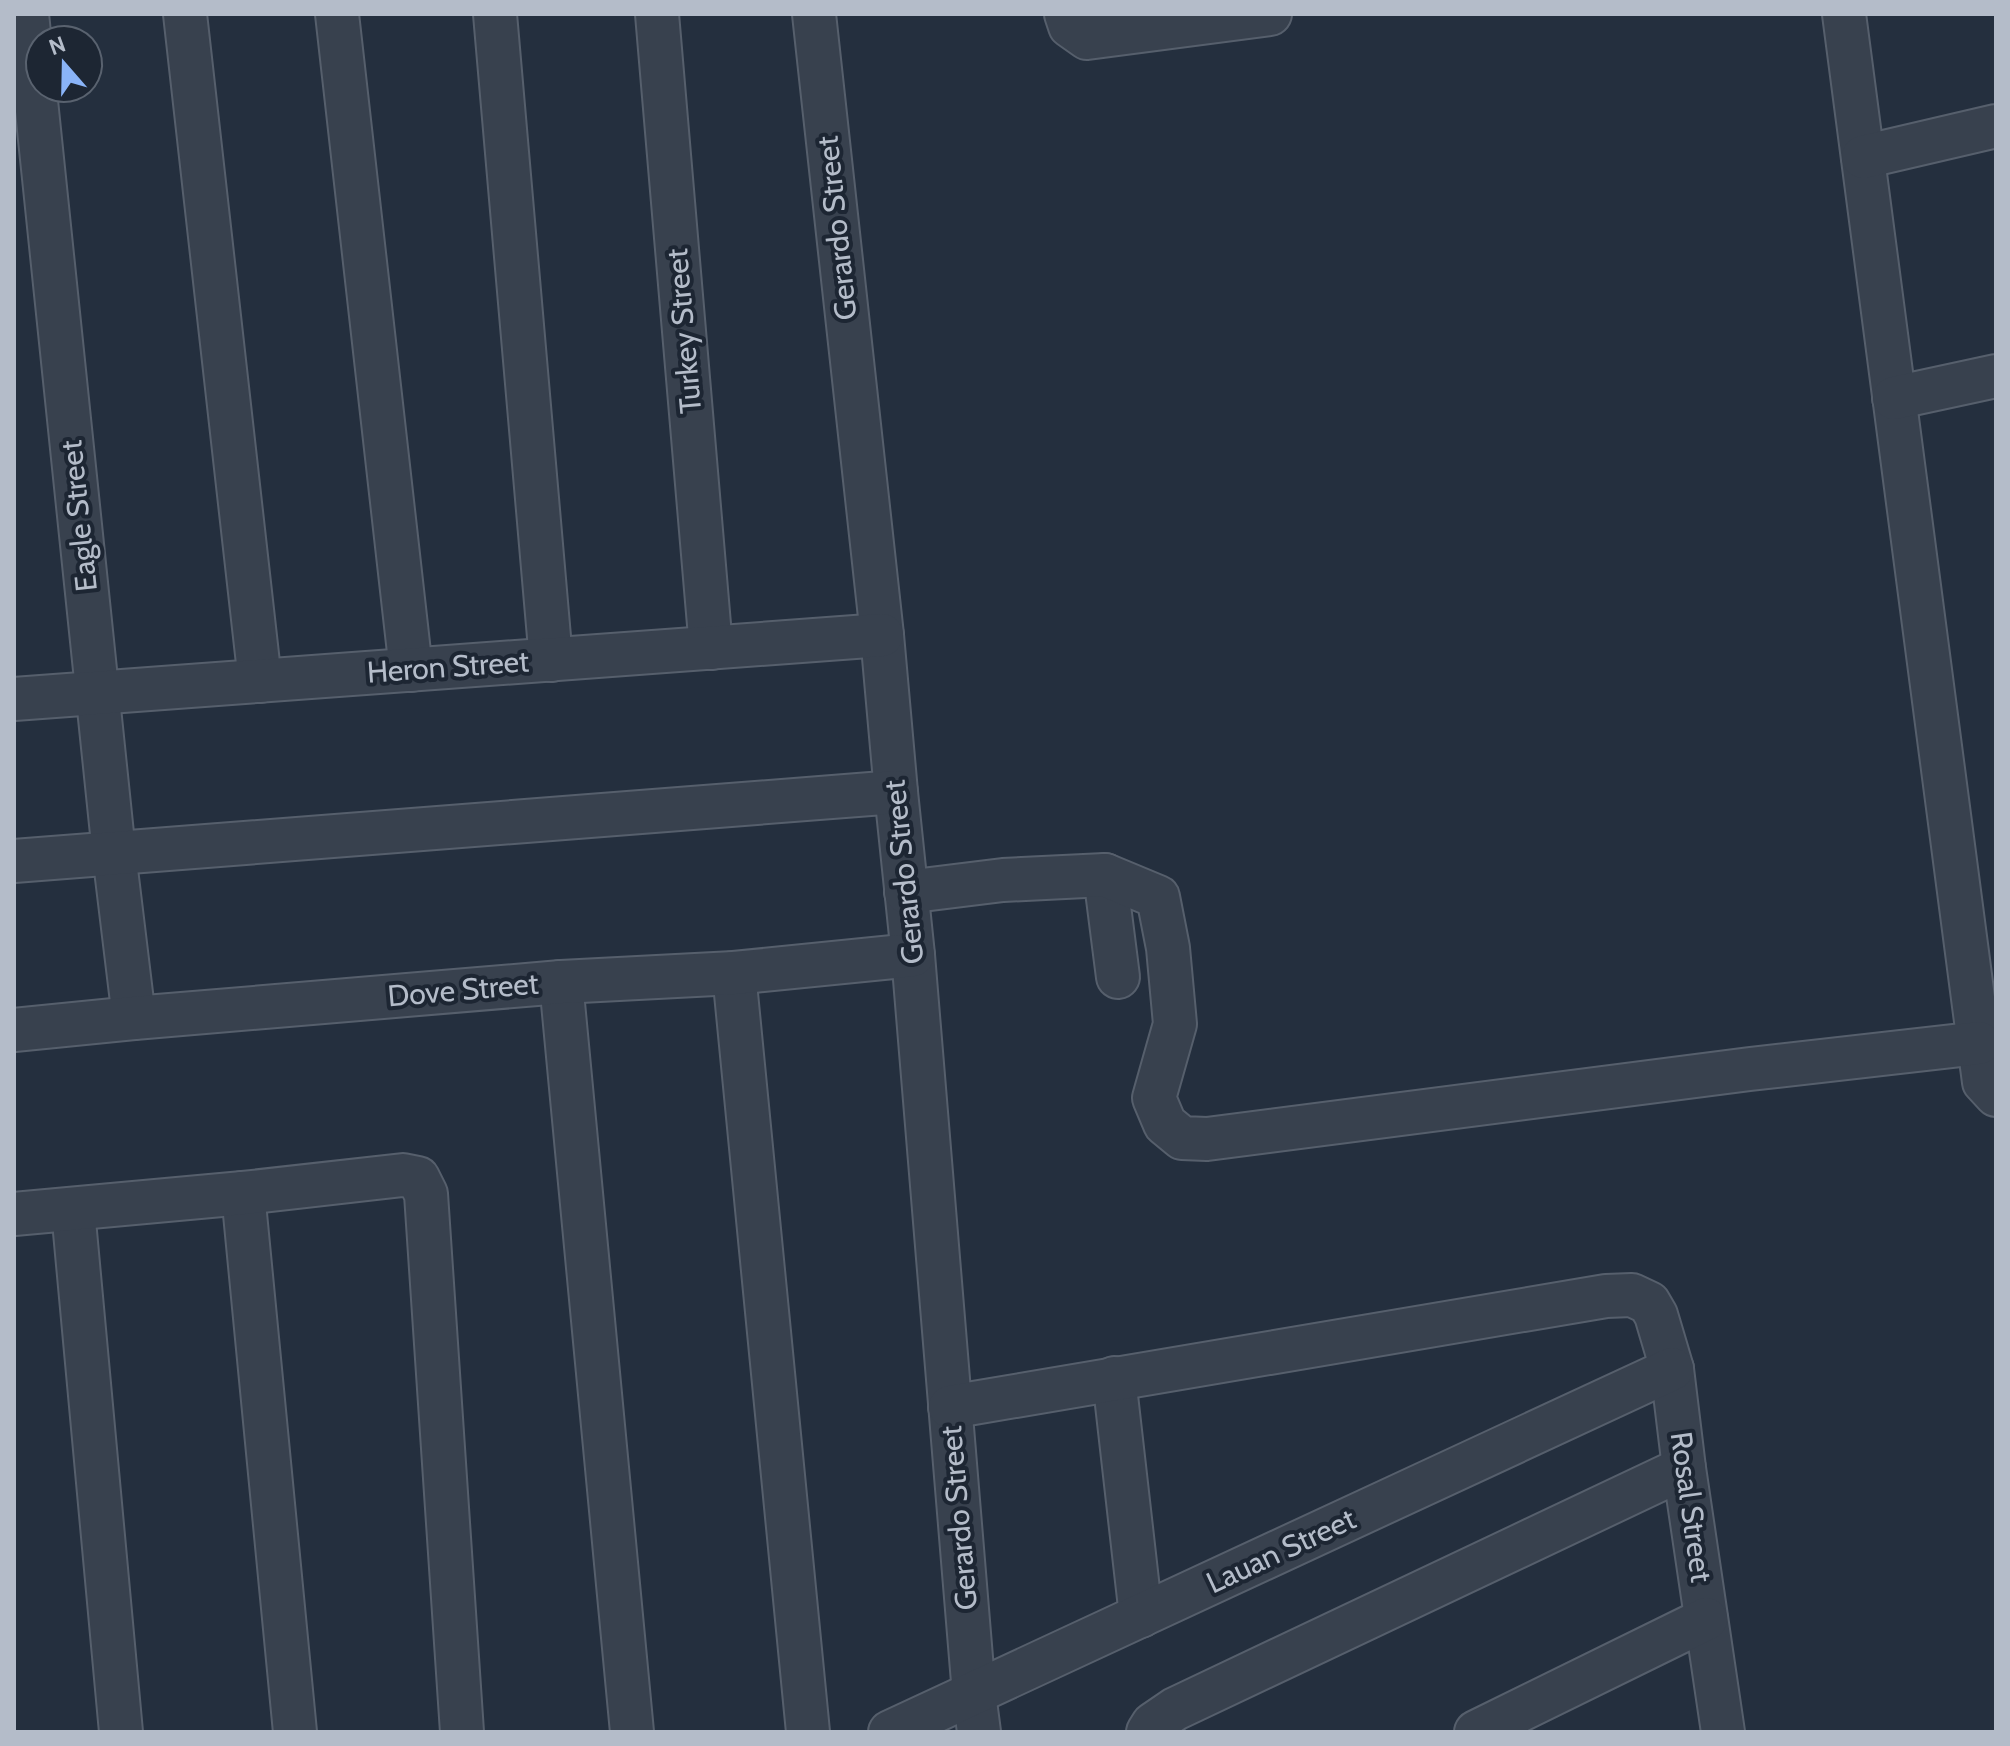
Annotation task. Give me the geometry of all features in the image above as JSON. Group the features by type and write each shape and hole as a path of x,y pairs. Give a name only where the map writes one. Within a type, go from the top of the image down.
{"street":[{"name":"Eagle Street","path":"27,14 114,853 134,1018"},
{"path":"185,14 260,681"},
{"path":"337,14 411,670"},
{"path":"495,14 551,660"},
{"name":"Turkey Street","path":"657,14 711,648"},
{"name":"Gerardo Street","path":"814,14 882,635 913,955 977,1713"},
{"path":"1066,14 1070,26 1087,38 1270,14"},
{"path":"1844,14 1984,1082 1996,1095"},
{"path":"1863,157 1996,126"},
{"path":"1894,398 1996,376"},
{"name":"Heron Street","path":"14,699 882,635"},
{"path":"14,861 896,792"},
{"path":"906,892 1003,880 1105,875 1158,897 1168,948 1175,1024 1154,1098 1165,1124 1182,1138 1207,1139 1750,1069 1979,1043"},
{"path":"1105,875 1118,977"},
{"name":"Dove Street","path":"14,1030 561,982 734,973 913,955"},
{"path":"734,973 808,1732"},
{"path":"561,982 632,1732"},
{"path":"14,1214 403,1175 418,1178 426,1194 462,1732"},
{"path":"243,1193 295,1732"},
{"path":"73,1210 121,1732"},
{"name":"Rosal Street","path":"1114,1378 1606,1296 1632,1295 1649,1303 1656,1315 1672,1369 1723,1732"},
{"name":"Lauan Street","path":"890,1732 977,1713 1141,1616 1672,1369"},
{"path":"950,1407 1114,1378 1141,1616"},
{"path":"1148,1732 1153,1724 1175,1709 1684,1468"},
{"path":"1476,1732 1706,1619"}]}
